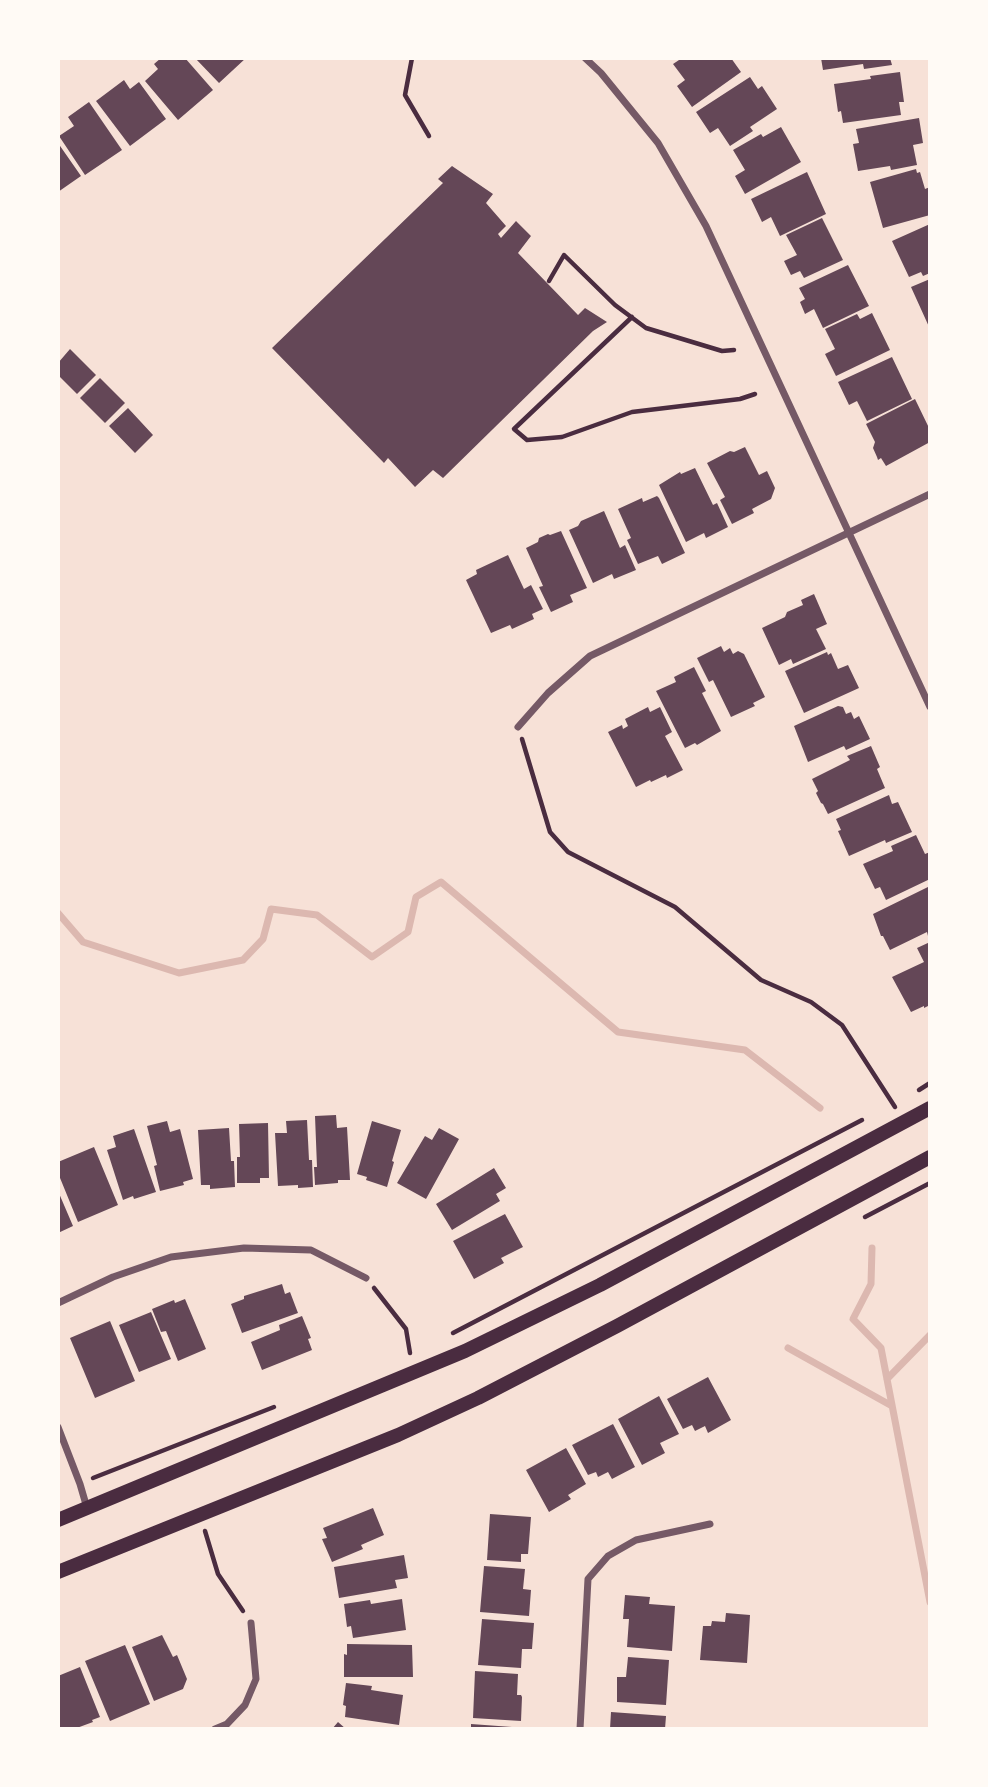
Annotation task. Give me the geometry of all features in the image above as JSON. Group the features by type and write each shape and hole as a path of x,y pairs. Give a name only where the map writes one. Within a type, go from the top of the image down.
{"main road":[{"path":"58,1520 465,1351 600,1285 930,1108"},
{"path":"58,1572 398,1435 478,1398 930,1157"}],"street":[{"path":"585,58 601,73 658,143 706,226 930,707"},
{"path":"518,727 548,693 590,656 930,494"},
{"path":"58,1303 113,1277 171,1257 244,1248 311,1250 366,1278"},
{"path":"58,1427 87,1508"},
{"path":"580,1729 588,1578 608,1556 636,1540 710,1524"},
{"path":"215,1729 227,1724 245,1705 256,1679 251,1623"}],"path":[{"path":"412,58 405,95 429,136"},
{"path":"549,281 564,255 615,304 646,328 722,351 734,351"},
{"path":"632,317 514,429 527,440 562,437 632,412 740,399 755,394"},
{"path":"518,727 550,832 568,852 675,907 761,980 811,1002 842,1024 904,1122"},
{"path":"912,1094 930,1083"},
{"path":"893,1104 902,1099"},
{"path":"442,1338 869,1116"},
{"path":"366,1278 406,1329 410,1353"},
{"path":"398,1358 421,1348"},
{"path":"80,1484 283,1403"},
{"path":"205,1530 218,1574 251,1623"}],"building":[{"path":"161,58 185,58 213,90 178,120 145,81 158,69 154,64"},
{"path":"195,58 246,58 219,83"},
{"path":"682,58 731,58 741,72 692,107 677,86 685,80 673,64"},
{"path":"821,58 890,58 892,65 864,69 863,64 823,70"},
{"path":"900,72 904,102 899,102 901,115 843,123 841,111 838,112 834,84"},
{"path":"750,77 758,89 762,86 777,109 750,127 753,131 730,146 718,128 710,133 696,112"},
{"path":"124,80 130,89 139,82 166,119 130,146 96,101"},
{"path":"89,102 122,150 85,175 59,136 74,126 68,117"},
{"path":"919,118 923,143 913,145 917,165 891,170 890,166 858,171 853,144 859,143 856,129"},
{"path":"781,127 801,162 745,194 735,176 745,170 733,150 761,134 763,137"},
{"path":"58,143 81,176 58,192"},
{"path":"452,166 493,194 486,203 506,226 498,234 501,238 516,221 531,236 518,253 578,315 585,308 607,322 593,331 443,478 433,470 415,487 388,458 384,463 272,348 443,183 438,179"},
{"path":"916,169 917,173 920,172 925,189 930,187 930,215 883,228 870,182"},
{"path":"807,172 826,214 780,236 771,217 762,222 751,199"},
{"path":"822,218 843,260 804,278 800,271 791,275 784,261 797,255 786,235"},
{"path":"930,224 930,273 923,276 921,272 909,277 892,241"},
{"path":"848,265 869,306 823,328 814,309 805,314 800,302 805,299 799,288"},
{"path":"930,279 930,329 911,287"},
{"path":"872,313 890,350 836,376 825,354 835,349 825,329 857,314 860,319"},
{"path":"70,349 96,375 77,394 58,375 58,363"},
{"path":"892,357 912,399 867,421 857,401 849,405 838,382"},
{"path":"100,378 125,403 105,423 80,398"},
{"path":"915,399 930,430 930,442 886,466 881,458 878,460 873,448 875,442 866,424"},
{"path":"128,408 153,435 135,453 109,426"},
{"path":"745,447 759,475 767,471 775,488 771,499 752,509 754,513 732,524 720,500 725,497 707,463 730,451"},
{"path":"695,468 713,505 717,503 728,527 706,538 704,533 686,542 659,485 680,472 681,474"},
{"path":"657,496 685,553 662,564 658,556 638,564 627,540 631,538 618,509 642,498 643,502"},
{"path":"604,511 620,548 625,545 636,570 614,579 612,574 593,583 569,530 578,526 581,521"},
{"path":"561,531 587,588 570,595 573,602 551,612 526,548 538,542 539,538"},
{"path":"508,555 524,589 531,585 543,609 532,614 534,619 512,629 510,625 491,633 466,580 477,574 476,570"},
{"path":"814,594 827,624 816,629 826,649 793,664 791,659 779,665 762,628 785,617 787,612 803,605 801,600"},
{"path":"721,646 724,652 730,648 733,654 738,651 744,654 765,697 753,703 755,706 731,717 713,680 709,682 697,658"},
{"path":"827,652 828,655 831,653 838,669 848,665 859,688 804,713 785,671"},
{"path":"694,667 706,691 702,693 721,731 697,745 695,743 685,748 656,691 676,682 674,677"},
{"path":"838,706 843,707 846,714 851,712 854,719 859,716 870,739 846,750 844,746 808,762 794,726"},
{"path":"648,707 650,712 660,707 672,732 665,736 683,770 636,787 608,732 622,725 623,729 628,726 625,719"},
{"path":"871,746 885,788 828,814 816,793 818,791 812,779 850,760 847,756"},
{"path":"889,795 892,804 898,802 912,832 886,843 885,840 849,856 836,819"},
{"path":"916,835 925,854 930,852 930,879 886,900 880,887 875,889 863,864 893,851 891,846"},
{"path":"930,886 930,935 928,936 927,932 890,950 881,936 873,914"},
{"path":"930,942 930,1005 911,1012 892,977 924,962 917,948"},
{"path":"336,1115 337,1128 347,1127 350,1180 315,1185 315,1116"},
{"path":"307,1120 313,1187 278,1186 275,1133 287,1133 286,1121"},
{"path":"167,1121 170,1132 180,1129 193,1179 183,1182 184,1185 160,1191 154,1166 157,1165 147,1126"},
{"path":"372,1121 401,1130 387,1187 357,1174"},
{"path":"268,1123 269,1178 260,1178 260,1183 237,1183 237,1157 240,1157 239,1124"},
{"path":"229,1128 235,1187 210,1189 210,1185 201,1185 198,1130"},
{"path":"439,1128 459,1139 426,1199 397,1183 425,1136 432,1140"},
{"path":"134,1129 156,1192 123,1200 107,1150 116,1147 113,1136"},
{"path":"94,1147 118,1205 78,1222 58,1173 58,1162"},
{"path":"494,1168 506,1188 496,1194 500,1201 452,1230 436,1204"},
{"path":"58,1191 73,1226 58,1233"},
{"path":"505,1214 523,1247 501,1258 504,1263 474,1279 453,1241"},
{"path":"282,1284 285,1294 290,1292 298,1313 242,1333 231,1304 244,1299 244,1296"},
{"path":"185,1299 206,1349 178,1361 166,1331 161,1332 152,1309 174,1300 175,1303"},
{"path":"151,1312 171,1359 139,1372 119,1325"},
{"path":"302,1316 311,1338 308,1339 312,1350 262,1370 251,1342 280,1330 279,1325"},
{"path":"110,1321 135,1381 95,1398 70,1338"},
{"path":"708,1377 731,1420 708,1433 705,1426 695,1431 692,1425 683,1429 667,1399"},
{"path":"659,1396 679,1434 660,1443 665,1453 642,1465 618,1419"},
{"path":"613,1424 635,1467 612,1479 608,1472 598,1477 596,1472 588,1475 572,1445"},
{"path":"566,1448 586,1484 568,1495 571,1499 549,1512 526,1470"},
{"path":"373,1508 384,1535 361,1545 363,1549 332,1562 322,1539 327,1538 323,1528"},
{"path":"490,1514 531,1517 528,1554 521,1554 521,1562 487,1560"},
{"path":"404,1555 408,1578 395,1580 397,1588 339,1598 334,1567"},
{"path":"484,1566 525,1569 523,1589 531,1590 529,1616 480,1612"},
{"path":"625,1595 650,1597 649,1604 675,1606 672,1651 627,1647 629,1619 623,1619"},
{"path":"402,1599 406,1630 353,1638 351,1626 347,1627 344,1604 370,1600 371,1604"},
{"path":"726,1613 750,1615 747,1663 700,1660 703,1626 711,1626 712,1621 725,1622"},
{"path":"482,1619 534,1623 532,1649 522,1649 521,1668 478,1665"},
{"path":"162,1635 173,1657 177,1655 187,1679 183,1689 154,1701 132,1647"},
{"path":"347,1644 412,1645 413,1677 344,1677"},
{"path":"125,1645 150,1704 110,1721 85,1661"},
{"path":"628,1657 669,1660 666,1705 617,1702 617,1677 626,1677"},
{"path":"80,1667 100,1717 74,1729 59,1729 58,1676"},
{"path":"475,1671 518,1674 517,1695 522,1697 521,1721 473,1718"},
{"path":"346,1683 372,1686 371,1690 403,1695 399,1725 345,1717 346,1706 343,1705"},
{"path":"611,1712 666,1716 665,1729 610,1729"},
{"path":"338,1722 346,1729 332,1729"},
{"path":"471,1724 512,1727 512,1729 471,1729"}],"waterway":[{"path":"58,913 83,942 179,973 243,960 263,939 271,909 317,915 372,957 408,932 416,897 441,882 618,1032 745,1050 820,1108"},
{"path":"872,1248 871,1284 853,1319 881,1348 930,1602"},
{"path":"887,1379 930,1335"},
{"path":"788,1348 892,1406"}]}
